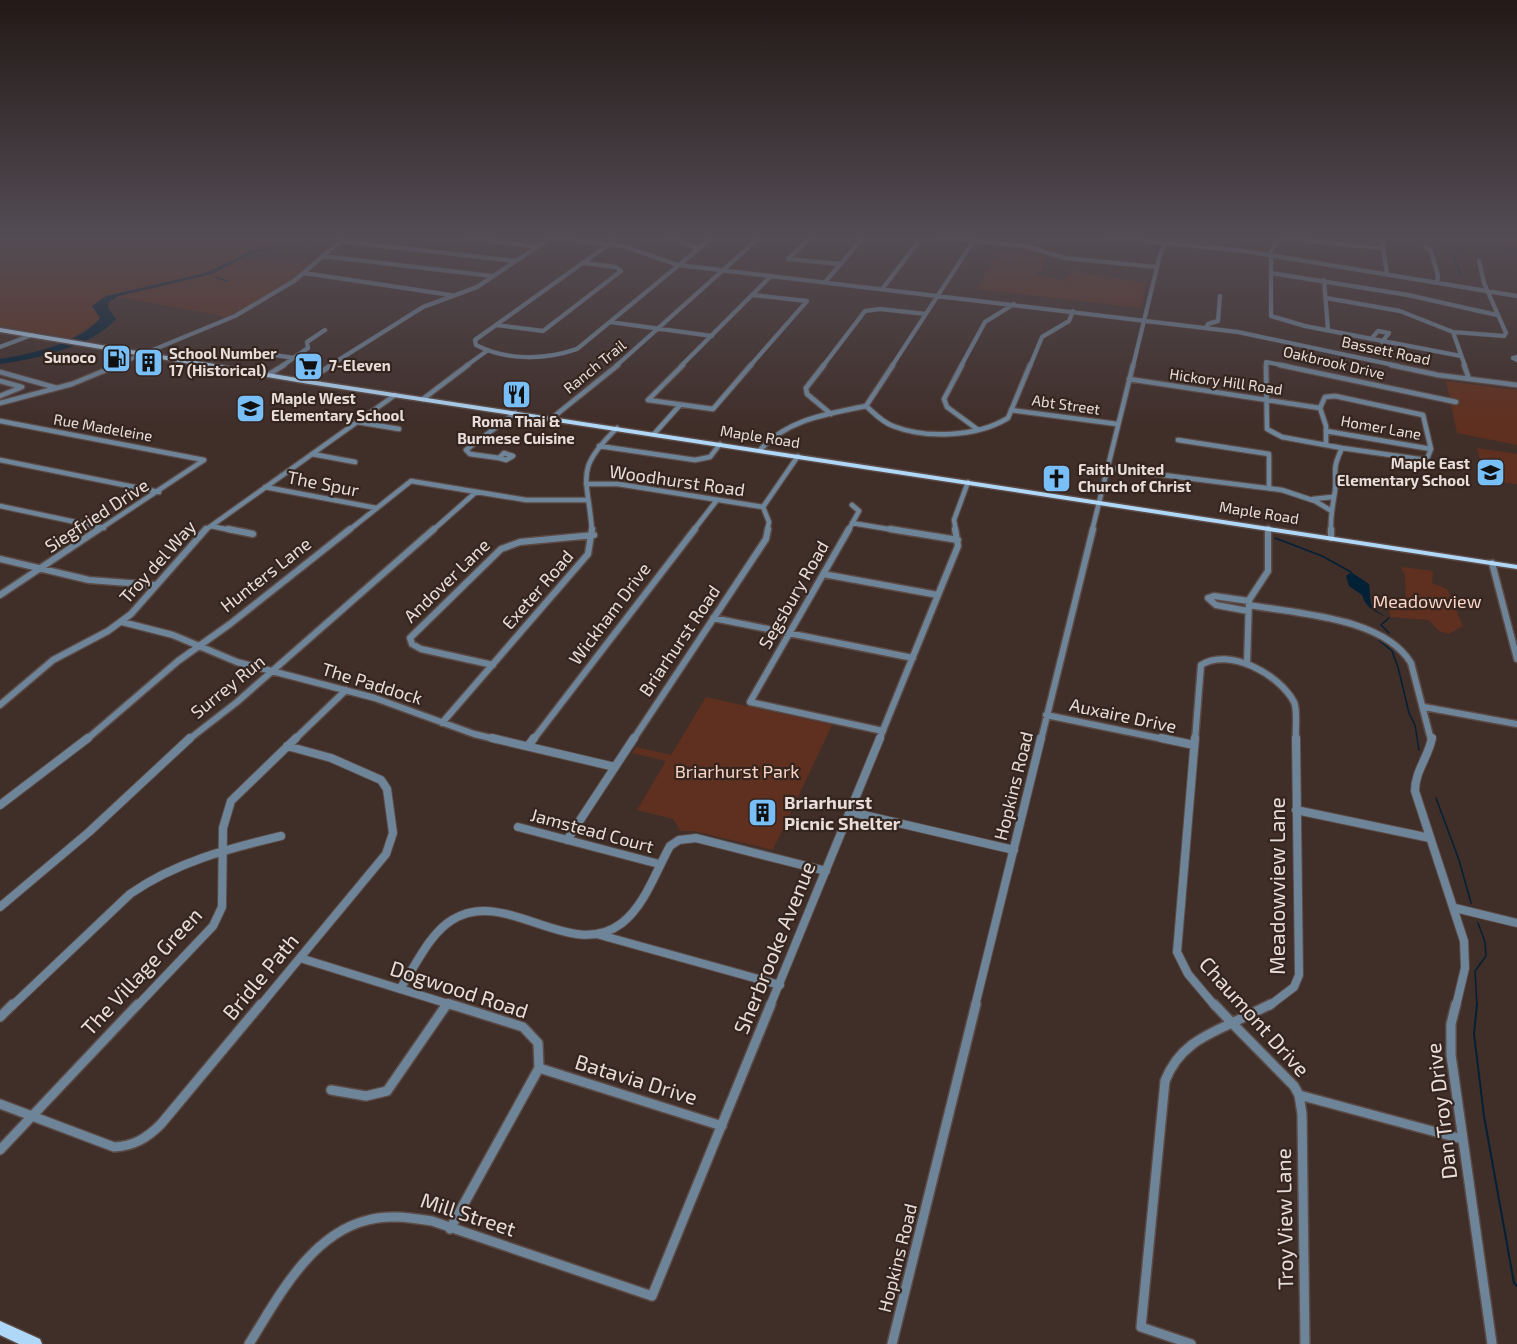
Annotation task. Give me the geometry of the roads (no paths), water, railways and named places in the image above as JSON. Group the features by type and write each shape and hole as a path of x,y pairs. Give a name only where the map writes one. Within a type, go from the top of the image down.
{"main road":[{"name":"Maple Road","path":"0,330 395,395 1099,501 1517,567"},
{"path":"0,1328 35,1344"}],"street":[{"path":"0,403 60,388 148,354 235,316 262,300"},
{"path":"306,381 423,307 442,300"},
{"path":"531,300 475,340 478,346 488,350 531,357 563,354 579,348 637,300"},
{"path":"496,324 543,331 584,300"},
{"name":"Ranch Trail","path":"552,418 598,383 690,300"},
{"path":"748,300 648,400 712,409 807,301 795,300"},
{"path":"759,450 780,431 831,414 866,406 935,300"},
{"name":"Bassett Road","path":"978,300 1238,332 1438,375 1517,384"},
{"name":"Hopkins Road","path":"892,1344 1149,300"},
{"path":"1206,328 1208,324 1218,321 1220,300"},
{"path":"1272,300 1272,317 1382,342 1461,356"},
{"path":"1326,300 1328,330"},
{"path":"1336,300 1400,311 1453,332 1504,336 1506,333 1491,300"},
{"path":"1426,300 1497,315"},
{"path":"977,429 947,407 943,399 985,322 1014,304"},
{"path":"831,414 807,394 806,388 865,311 880,309 926,314"},
{"path":"866,406 887,423 902,429 947,434 1002,422 1008,418 1042,337 1065,325 1073,311"},
{"path":"610,322 712,336"},
{"path":"268,375 308,348 307,342 325,330"},
{"path":"1371,339 1378,331 1384,330 1389,333 1382,342"},
{"path":"1453,332 1468,379"},
{"path":"0,347 32,335"},
{"path":"423,399 488,350"},
{"path":"260,353 295,358"},
{"name":"Oakbrook Drive","path":"1342,448 1270,433 1265,426 1266,362 1270,361 1456,402"},
{"path":"0,372 60,388"},
{"path":"7,383 21,377"},
{"name":"Hickory Hill Road","path":"1129,379 1320,408"},
{"path":"0,381 22,387 16,393"},
{"path":"0,396 16,393 30,396"},
{"path":"16,393 23,397"},
{"name":"Troy del Way","path":"0,705 53,660 122,622 196,537 395,395"},
{"path":"1326,443 1326,431 1320,408 1324,397 1335,396 1423,415 1431,449 1427,459 1419,459 1342,448 1334,463 1335,490 1330,510 1332,538"},
{"path":"654,434 681,405"},
{"name":"Abt Street","path":"1011,410 1117,424"},
{"path":"499,458 470,454 466,450 515,413"},
{"name":"Rue Madeleine","path":"0,421 201,458"},
{"path":"357,422 399,429"},
{"path":"594,535 586,484 586,467 599,446 617,428"},
{"name":"Homer Lane","path":"1326,431 1431,449"},
{"path":"1178,440 1269,454 1269,487"},
{"path":"599,446 695,460 710,457 720,444"},
{"path":"312,454 355,462"},
{"path":"763,507 798,456"},
{"name":"Siegfried Drive","path":"0,595 203,464 204,460 201,458"},
{"path":"0,460 159,492"},
{"path":"1107,468 1195,481 1269,487 1312,499 1330,510"},
{"name":"Hunters Lane","path":"0,805 65,758 198,645 411,481 537,501 588,500"},
{"name":"Sherbrooke Avenue","path":"680,1226 958,546 954,520 968,482"},
{"name":"Woodhurst Road","path":"586,484 618,484 763,507"},
{"name":"The Spur","path":"265,487 376,508"},
{"name":"Surrey Run","path":"0,907 89,832 183,743 272,671 476,492"},
{"path":"1312,499 1332,497"},
{"name":"Wickham Drive","path":"528,746 717,500"},
{"name":"Segsbury Road","path":"852,505 859,511 750,702 883,730"},
{"path":"0,506 104,528"},
{"name":"Briarhurst Road","path":"567,840 768,535 769,522 763,507"},
{"path":"852,523 958,540"},
{"path":"211,526 253,534"},
{"path":"1247,663 1249,606 1268,571 1268,528"},
{"name":"Andover Lane","path":"493,665 421,649 412,644 410,638 501,549 520,542 594,535"},
{"name":"Exeter Road","path":"442,723 584,560 591,548 594,535"},
{"path":"0,559 89,580 155,585"},
{"path":"1492,563 1514,637 1517,659"},
{"path":"823,574 938,595"},
{"path":"1214,596 1249,606 1216,606 1208,598 1214,596"},
{"name":"Dan Troy Drive","path":"1249,606 1348,622 1388,639 1409,658 1424,707 1431,745 1414,783 1430,838 1455,908 1466,957 1450,1039 1492,1344"},
{"path":"713,618 913,657"},
{"name":"The Paddock","path":"122,622 173,635 237,662 346,690 442,723 615,766"},
{"name":"Chaumont Drive","path":"1247,663 1215,658 1206,660 1201,665 1177,952 1190,976 1294,1086 1299,1095 1462,1139"},
{"name":"Meadowview Lane","path":"1191,1344 1141,1327 1162,1093 1169,1070 1180,1053 1197,1039 1290,992 1298,982 1296,704 1279,684 1247,663"},
{"name":"The Village Green","path":"0,1150 213,926 222,907 224,817 231,801 346,690"},
{"path":"1424,707 1517,724"},
{"name":"Auxaire Drive","path":"1046,715 1194,745"},
{"name":"Bridle Path","path":"0,1104 114,1147 129,1146 143,1140 173,1110 386,854 393,833 387,789 381,780 331,758 287,746"},
{"path":"1296,810 1430,838"},
{"path":"851,812 1014,850"},
{"name":"Jamstead Court","path":"518,827 659,864"},
{"path":"0,1017 142,885 178,864 281,836"},
{"path":"400,989 446,925 468,913 495,911 580,935 597,934 614,929 627,918 674,842 690,838 826,871"},
{"path":"1455,908 1517,922"},
{"path":"597,934 780,985"},
{"name":"Dogwood Road","path":"300,958 448,1003 529,1031 538,1043 539,1068"},
{"path":"331,1090 348,1095 374,1096 387,1091 448,1003"},
{"path":"450,1229 539,1068"},
{"name":"Batavia Drive","path":"539,1068 722,1126"},
{"name":"Troy View Lane","path":"1299,1095 1302,1114 1305,1344"},
{"name":"Mill Street","path":"249,1344 310,1252 333,1236 366,1221 399,1215 432,1221 651,1296 680,1226"}],"water":[{"path":"101,300 113,300 109,302 108,308 116,319 93,337 79,344 47,355 0,364 0,359 54,346 81,334 100,318 92,306"},
{"path":"1351,572 1369,584 1373,608 1389,618 1372,609 1362,595 1349,586 1346,576"}],"waterway":[{"path":"1275,538 1322,556 1351,572"},
{"path":"1389,618 1381,625 1389,633"},
{"path":"1379,640 1392,651 1398,667 1409,713 1415,725 1419,750"},
{"path":"1436,798 1459,860 1471,903"},
{"path":"1477,1005 1475,971 1486,956 1485,942 1478,923"},
{"path":"1477,1005 1474,1034 1484,1116 1514,1283 1517,1286"}],"place":[{"name":"Sunoco","path":"117,358"},
{"name":"School Number 17 (Historical)","path":"148,363"},
{"name":"7-Eleven","path":"308,366"},
{"name":"Roma Thai & Burmese Cuisine","path":"516,395"},
{"name":"Maple West Elementary School","path":"250,408"},
{"name":"Maple East Elementary School","path":"1491,473"},
{"name":"Faith United Church of Christ","path":"1057,479"},
{"name":"Briarhurst Picnic Shelter","path":"763,813"}],"park label":[{"name":"Meadowview","path":"1427,602"},
{"name":"Briarhurst Park","path":"737,772"}]}
